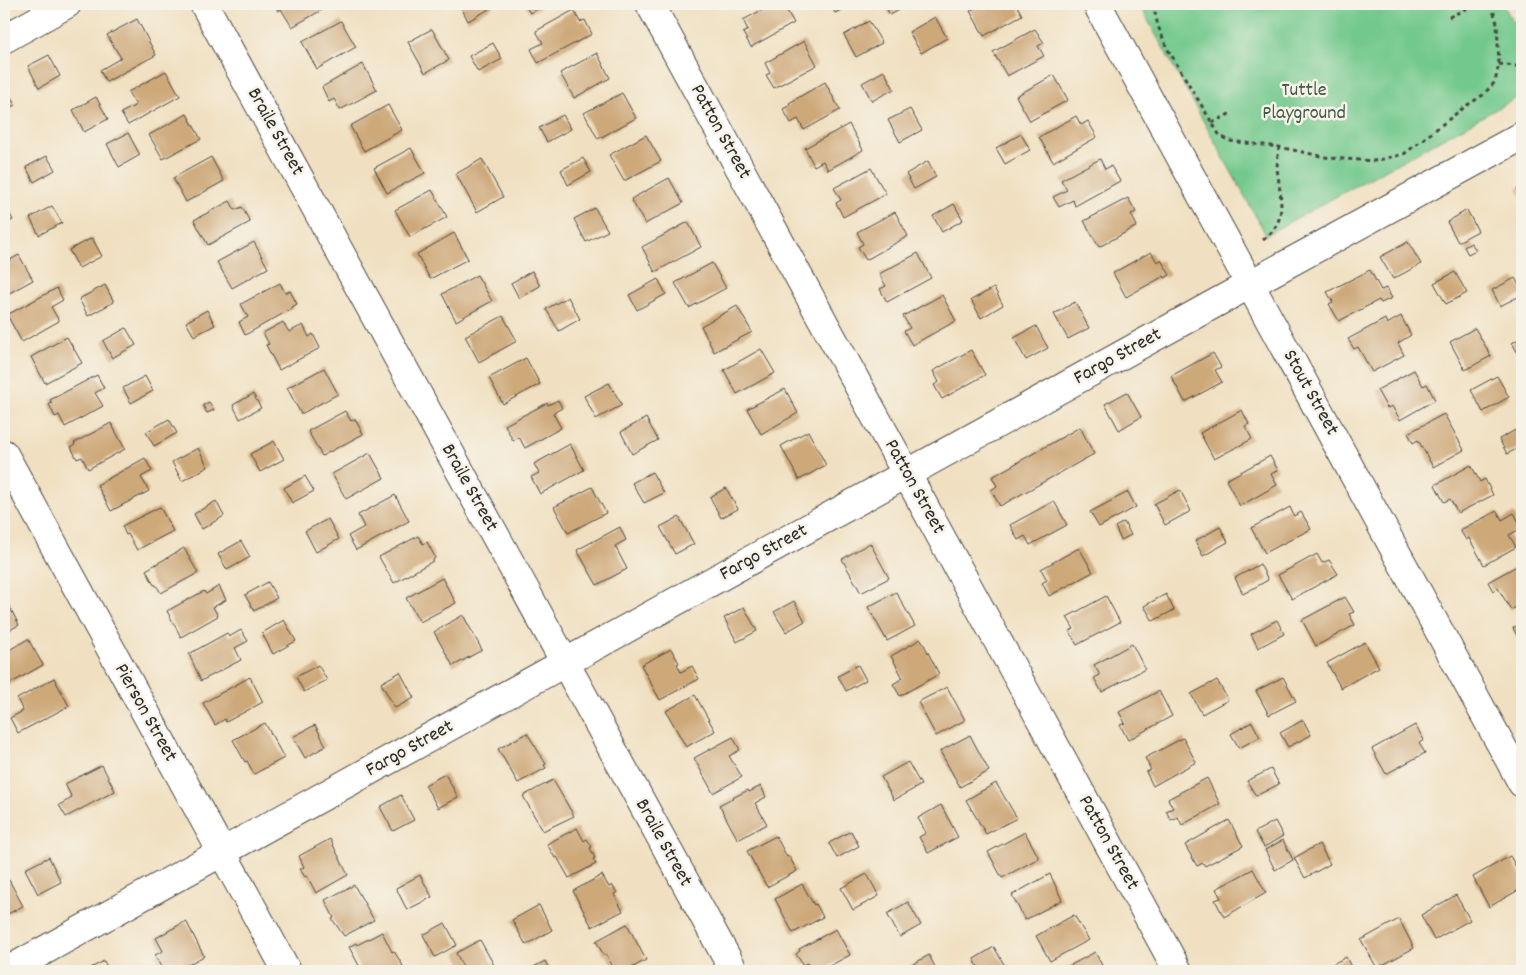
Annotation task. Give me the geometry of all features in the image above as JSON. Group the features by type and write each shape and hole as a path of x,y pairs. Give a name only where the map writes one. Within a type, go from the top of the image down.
{"street":[{"path":"4,39 67,4"},
{"name":"Braile Street","path":"204,4 734,971"},
{"name":"Patton Street","path":"650,4 1178,971"},
{"name":"Stout Street","path":"1097,4 1522,783"},
{"name":"Fargo Street","path":"7,971 1250,284 1522,136"},
{"name":"Pierson Street","path":"4,454 287,971"}],"path":[{"path":"1153,4 1158,26 1167,48 1220,136 1230,141 1279,147 1330,158 1374,161 1404,154 1483,95 1495,82 1499,64 1497,23 1491,4"},
{"path":"1449,17 1476,4"},
{"path":"1499,64 1522,67"},
{"path":"1212,123 1233,112"},
{"path":"1262,240 1271,234 1282,212 1282,197 1277,173 1279,147"}],"green space":[{"name":"Tuttle Playground","path":"1139,4 1503,4 1522,38 1522,95 1266,235"}],"building":[{"path":"274,4 328,4 329,6 292,27 281,9 278,11"},
{"path":"467,4 490,4 493,7 468,21 461,7"},
{"path":"524,4 547,4 530,13"},
{"path":"773,4 783,4 794,23 751,47 743,33 748,30 743,20"},
{"path":"830,4 852,4 835,13"},
{"path":"884,4 911,4 890,15"},
{"path":"983,4 1016,4 1022,15 984,36 970,11"},
{"path":"574,10 580,22 585,20 592,34 538,63 531,49 543,43 536,31"},
{"path":"935,17 947,38 921,53 909,32"},
{"path":"137,19 156,55 106,82 100,70 121,58 107,35"},
{"path":"341,21 356,47 317,69 302,42"},
{"path":"869,21 882,43 856,57 844,35"},
{"path":"432,29 449,60 425,73 408,42"},
{"path":"1035,29 1044,43 1038,46 1044,56 1007,76 993,52"},
{"path":"804,41 817,65 774,88 766,75 770,73 765,63"},
{"path":"493,43 502,59 478,72 469,56"},
{"path":"597,53 610,78 574,98 560,73"},
{"path":"49,55 60,76 39,88 28,66"},
{"path":"363,64 377,90 340,110 334,99 329,102 322,87"},
{"path":"166,71 180,96 128,125 121,113 136,105 128,92"},
{"path":"884,71 894,89 872,101 862,83"},
{"path":"1054,75 1068,100 1030,121 1016,96"},
{"path":"825,82 840,110 804,130 798,119 791,123 783,109 790,105 789,103"},
{"path":"4,84 15,105 4,111"},
{"path":"622,93 636,118 598,139 584,113"},
{"path":"96,97 108,119 84,132 73,110"},
{"path":"388,105 402,130 364,151 350,126"},
{"path":"910,109 922,130 900,142 888,120"},
{"path":"187,114 201,139 163,159 149,135"},
{"path":"563,115 571,129 547,142 539,128"},
{"path":"1076,116 1081,125 1088,121 1097,137 1053,162 1039,137"},
{"path":"849,124 863,150 828,170 823,161 814,166 805,148"},
{"path":"128,133 140,155 119,167 107,144"},
{"path":"1021,134 1030,150 1005,164 996,148"},
{"path":"646,135 661,161 624,181 609,155"},
{"path":"411,148 425,173 387,193 374,168"},
{"path":"47,156 55,170 34,182 26,167"},
{"path":"211,157 224,181 186,202 173,178"},
{"path":"583,158 591,172 568,185 561,170"},
{"path":"482,159 503,197 477,212 456,174"},
{"path":"1100,159 1105,169 1111,166 1120,181 1075,206 1073,200 1059,207 1053,197 1067,190 1061,180"},
{"path":"928,161 936,177 914,189 906,174"},
{"path":"871,168 886,194 843,217 836,203 841,200 834,188"},
{"path":"669,178 683,203 645,224 631,199"},
{"path":"1522,186 1522,198 1517,189"},
{"path":"432,190 447,217 410,237 395,210"},
{"path":"1128,198 1136,212 1131,214 1137,226 1099,247 1084,221"},
{"path":"230,201 235,210 242,207 250,222 208,245 194,220"},
{"path":"954,204 963,220 942,232 933,216"},
{"path":"52,206 62,223 39,235 30,218"},
{"path":"595,208 608,231 586,242 574,219"},
{"path":"7,209 13,220 4,225 4,210"},
{"path":"1467,210 1478,231 1458,242 1447,222"},
{"path":"895,212 908,236 866,260 858,247 863,244 857,232"},
{"path":"688,222 701,247 655,272 642,247"},
{"path":"4,226 10,237 4,241"},
{"path":"454,233 468,259 430,279 417,254"},
{"path":"92,238 102,256 79,268 69,250"},
{"path":"254,242 268,268 232,288 217,262"},
{"path":"1408,242 1421,264 1393,279 1380,257"},
{"path":"1471,243 1476,250 1468,254 1464,247"},
{"path":"1151,252 1157,262 1161,260 1170,275 1165,278 1164,276 1126,297 1113,273"},
{"path":"918,253 931,278 887,302 880,289 886,286 879,274"},
{"path":"19,255 33,280 4,296 4,263"},
{"path":"712,263 726,288 689,308 675,283"},
{"path":"1370,270 1381,290 1386,288 1392,298 1381,303 1379,300 1339,321 1329,304 1333,302 1327,292"},
{"path":"532,271 540,286 519,298 511,283"},
{"path":"1455,272 1467,293 1446,304 1434,283"},
{"path":"477,275 492,301 456,321 442,294"},
{"path":"1515,278 1522,291 1522,295 1500,306 1492,290"},
{"path":"658,279 666,294 637,310 629,295"},
{"path":"280,283 285,293 290,291 297,304 245,335 239,322 248,317 241,304"},
{"path":"105,285 114,302 88,316 79,299"},
{"path":"57,288 63,300 51,307 59,321 22,342 7,315"},
{"path":"994,288 1003,305 981,318 971,300"},
{"path":"942,295 956,321 912,345 904,331 910,328 903,316"},
{"path":"568,297 580,319 559,331 546,309"},
{"path":"1075,302 1089,328 1068,339 1054,314"},
{"path":"737,306 752,332 714,352 701,326"},
{"path":"207,310 215,325 194,336 186,322"},
{"path":"503,316 517,341 479,362 465,336"},
{"path":"1401,316 1411,335 1398,343 1404,355 1372,372 1358,347 1354,349 1348,339 1385,319 1387,324"},
{"path":"283,322 289,332 303,325 309,337 313,334 320,348 279,370 266,345 269,344 263,333"},
{"path":"1036,326 1048,348 1026,360 1014,338"},
{"path":"126,328 136,345 112,358 103,341"},
{"path":"1475,328 1491,356 1465,370 1450,342"},
{"path":"67,337 82,363 45,383 31,357"},
{"path":"1521,338 1522,353 1519,355 1512,343"},
{"path":"761,349 775,373 737,394 724,370"},
{"path":"971,350 985,375 942,399 934,385 939,382 933,371"},
{"path":"1213,353 1221,367 1215,370 1222,382 1185,402 1171,376"},
{"path":"526,358 540,384 503,404 489,378"},
{"path":"324,368 338,394 301,414 287,388"},
{"path":"1414,370 1423,386 1427,384 1435,400 1400,420 1392,406 1387,408 1377,390"},
{"path":"97,375 104,388 95,393 103,406 65,427 59,415 55,417 49,404 52,403 50,400"},
{"path":"145,376 153,391 131,403 123,388"},
{"path":"1497,376 1509,397 1483,412 1471,390"},
{"path":"609,383 622,405 596,419 584,396"},
{"path":"785,389 798,413 761,434 747,409"},
{"path":"1127,392 1141,417 1119,430 1105,404"},
{"path":"253,394 261,408 240,419 233,405"},
{"path":"558,400 562,408 553,413 561,428 525,448 519,437 513,441 505,425 547,403 548,405"},
{"path":"209,402 214,410 207,413 203,405"},
{"path":"1242,410 1249,424 1245,426 1252,439 1214,459 1200,433"},
{"path":"345,411 351,421 355,419 363,434 322,456 308,431"},
{"path":"1444,414 1464,450 1433,467 1418,440 1413,443 1408,433"},
{"path":"646,418 658,440 632,454 621,432"},
{"path":"169,419 177,433 154,446 146,432"},
{"path":"111,423 125,449 88,469 82,457 77,459 71,447 75,445 74,443"},
{"path":"1080,427 1094,454 1000,506 991,490 997,486 992,477"},
{"path":"1521,427 1522,446 1507,454 1499,439"},
{"path":"808,431 826,465 799,480 781,446"},
{"path":"274,441 284,459 260,472 250,454"},
{"path":"570,444 584,470 540,494 531,477 539,473 534,464"},
{"path":"198,448 208,467 182,481 172,462"},
{"path":"370,453 384,478 346,499 332,474"},
{"path":"1270,456 1278,470 1271,474 1277,485 1240,506 1226,480"},
{"path":"145,458 152,471 141,477 149,491 111,511 97,485"},
{"path":"1471,465 1480,482 1485,479 1493,495 1458,513 1450,499 1444,502 1435,485"},
{"path":"652,472 664,493 644,503 632,483"},
{"path":"305,476 314,491 292,503 284,488"},
{"path":"592,487 606,513 568,533 554,507"},
{"path":"726,488 738,509 721,518 710,497"},
{"path":"1180,490 1191,511 1165,525 1154,504"},
{"path":"1128,492 1136,507 1099,527 1090,512"},
{"path":"395,495 409,521 356,550 348,536 364,527 358,515"},
{"path":"216,501 224,516 202,529 194,514"},
{"path":"1054,501 1067,525 1030,545 1025,536 1018,540 1010,525"},
{"path":"160,507 173,531 137,550 122,526"},
{"path":"1290,507 1294,516 1301,512 1311,529 1265,553 1251,528"},
{"path":"1497,511 1502,520 1514,513 1522,528 1509,535 1516,547 1484,565 1469,538 1466,540 1460,530"},
{"path":"679,517 694,544 675,554 660,527"},
{"path":"328,519 339,539 316,552 305,531"},
{"path":"1124,522 1131,535 1121,540 1115,527"},
{"path":"620,527 626,540 615,546 627,569 597,585 577,550"},
{"path":"1220,527 1228,542 1203,556 1195,541"},
{"path":"418,536 423,544 427,542 435,557 433,561 394,583 379,557"},
{"path":"241,541 250,557 227,570 218,554"},
{"path":"870,543 889,578 861,593 842,559"},
{"path":"184,548 198,573 161,593 146,570"},
{"path":"1079,548 1093,572 1049,596 1042,583 1047,580 1041,569"},
{"path":"1317,554 1322,563 1329,560 1338,574 1292,599 1278,575"},
{"path":"1522,563 1522,603 1511,610 1498,588 1493,591 1488,582"},
{"path":"1260,564 1268,580 1243,594 1235,578"},
{"path":"442,578 456,603 420,622 406,598"},
{"path":"268,582 277,598 254,611 245,595"},
{"path":"219,586 226,600 213,607 218,616 181,637 167,611 204,591 206,594"},
{"path":"896,592 915,626 887,641 868,607"},
{"path":"1166,594 1174,610 1153,621 1144,606"},
{"path":"1106,596 1120,622 1077,645 1069,631 1074,629 1067,617"},
{"path":"1345,597 1354,612 1349,614 1355,625 1316,646 1302,620"},
{"path":"4,599 19,625 4,633"},
{"path":"794,601 805,621 786,632 774,612"},
{"path":"744,607 757,631 737,642 724,618"},
{"path":"463,615 482,650 453,666 434,632"},
{"path":"284,620 296,641 273,654 262,633"},
{"path":"1277,620 1284,634 1258,648 1251,634"},
{"path":"1522,623 1522,636 1518,638 1513,628"},
{"path":"241,630 248,641 235,648 241,660 201,681 189,654 227,633 229,637"},
{"path":"28,639 43,665 4,687 4,653"},
{"path":"921,639 939,674 900,696 893,684 903,678 891,656"},
{"path":"1365,642 1379,667 1341,688 1327,663"},
{"path":"1132,644 1145,669 1102,692 1094,678 1100,675 1094,665"},
{"path":"671,649 679,663 677,664 681,672 692,666 699,679 660,700 641,665"},
{"path":"318,665 327,680 304,692 296,677"},
{"path":"858,665 866,680 846,691 838,676"},
{"path":"400,672 414,698 395,708 381,683"},
{"path":"250,677 263,702 226,722 225,719 215,725 203,703"},
{"path":"1283,677 1296,701 1269,715 1256,691"},
{"path":"54,678 69,706 18,733 10,718 23,711 17,699"},
{"path":"1217,680 1228,700 1202,714 1191,694"},
{"path":"947,687 965,720 936,736 918,702"},
{"path":"1159,691 1172,716 1128,740 1120,725 1125,723 1119,712"},
{"path":"695,695 715,731 686,747 666,711"},
{"path":"1303,720 1311,735 1288,747 1280,733"},
{"path":"1252,722 1260,737 1239,748 1231,734"},
{"path":"265,723 284,758 254,774 233,740"},
{"path":"315,725 326,746 305,758 293,737"},
{"path":"1415,725 1424,740 1419,743 1425,753 1386,774 1372,749"},
{"path":"527,733 546,764 544,765 546,768 518,783 498,749"},
{"path":"970,735 989,771 960,787 940,751"},
{"path":"733,737 740,750 729,756 742,777 713,793 694,758"},
{"path":"1183,738 1196,762 1153,786 1146,772 1151,770 1145,758"},
{"path":"908,762 921,785 894,800 881,777"},
{"path":"102,765 115,791 66,817 59,805 72,798 65,784"},
{"path":"1271,769 1279,784 1256,796 1247,781"},
{"path":"445,774 458,797 438,808 425,785"},
{"path":"1207,778 1220,804 1182,825 1178,817 1171,820 1166,811 1173,808 1168,799"},
{"path":"553,780 574,816 543,831 523,796"},
{"path":"996,783 1017,818 986,834 966,800"},
{"path":"761,786 766,797 755,803 767,824 738,840 719,805 748,790 749,792"},
{"path":"401,795 414,820 393,831 380,807"},
{"path":"941,805 958,837 928,853 919,837 926,833 918,818"},
{"path":"1229,820 1243,846 1205,866 1203,863 1197,866 1185,845"},
{"path":"1275,821 1283,836 1264,847 1255,832"},
{"path":"577,828 584,841 587,839 592,847 590,848 596,864 569,878 547,844"},
{"path":"851,831 859,846 837,858 829,843"},
{"path":"1025,832 1039,858 1002,878 988,852"},
{"path":"776,836 797,871 767,887 747,851"},
{"path":"330,839 348,875 316,893 307,876 305,877 300,869 304,867 299,856"},
{"path":"1283,840 1293,860 1275,870 1265,850"},
{"path":"1319,844 1330,864 1305,878 1294,858"},
{"path":"1510,856 1522,878 1522,888 1489,907 1473,877"},
{"path":"49,857 61,882 38,894 25,869"},
{"path":"1253,869 1266,893 1224,917 1215,900 1221,898 1216,889"},
{"path":"867,874 879,896 853,910 841,888"},
{"path":"1050,874 1062,900 1025,920 1012,895"},
{"path":"420,875 432,897 407,910 396,888"},
{"path":"602,875 609,887 612,885 617,893 614,894 623,911 592,927 573,891"},
{"path":"9,880 23,906 4,916 4,883"},
{"path":"802,884 823,917 793,933 775,899"},
{"path":"354,885 374,920 344,936 332,919 334,918 325,900"},
{"path":"1456,895 1470,920 1434,940 1421,915"},
{"path":"908,902 921,925 900,937 887,914"},
{"path":"539,905 552,930 526,945 512,920"},
{"path":"1074,915 1089,940 1050,961 1036,936"},
{"path":"1399,919 1414,948 1377,968 1361,940"},
{"path":"186,921 204,956 176,971 173,969 163,971 155,955 163,951 156,938"},
{"path":"445,923 457,945 435,957 423,935"},
{"path":"627,924 646,960 626,971 615,971 596,941"},
{"path":"836,929 850,955 820,971 811,971 807,963 803,965 796,954 800,951 799,949"},
{"path":"382,932 392,952 394,951 403,966 392,971 362,971 349,947"},
{"path":"480,940 494,965 482,971 465,971 456,953"},
{"path":"994,947 1006,968 1001,971 980,971 974,959"},
{"path":"1095,952 1105,971 1060,971"},
{"path":"929,955 937,971 911,971 908,967"},
{"path":"1346,957 1353,971 1320,971 1327,967"},
{"path":"104,961 109,971 85,971"},
{"path":"545,961 550,971 526,971"}]}
